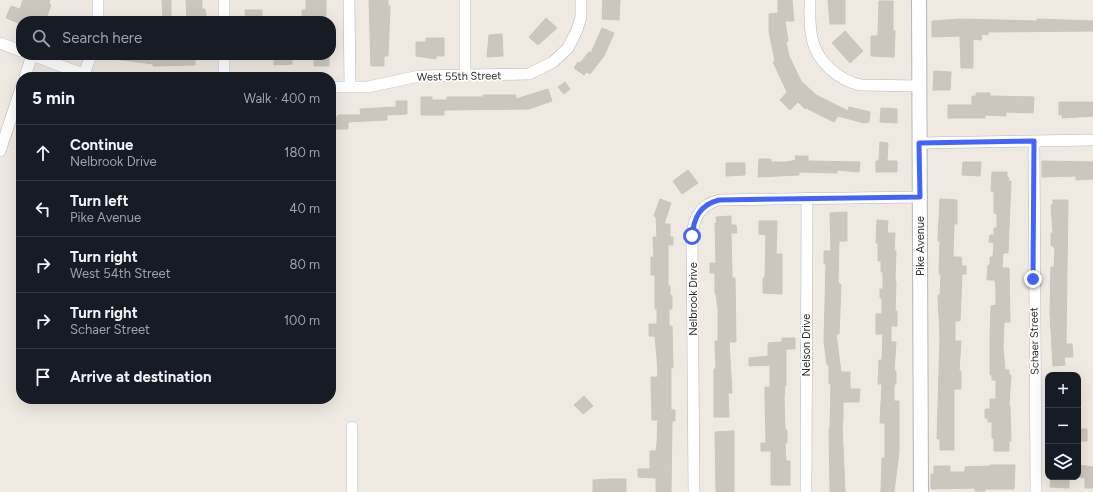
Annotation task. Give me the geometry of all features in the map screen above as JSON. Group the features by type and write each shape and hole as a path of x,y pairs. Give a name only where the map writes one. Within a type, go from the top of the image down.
{"street":[{"path":"98,0 98,16"},
{"path":"224,0 224,16"},
{"path":"349,0 350,87"},
{"path":"465,0 465,76"},
{"name":"West 55th Street","path":"336,87 378,85 408,77 516,76 539,70 560,57 574,39 580,17 581,0"},
{"path":"810,0 812,39 822,59 836,74 853,84 919,86"},
{"name":"Pike Avenue","path":"919,0 921,492"},
{"path":"0,43 16,49"},
{"path":"27,72 30,60"},
{"path":"45,60 77,72"},
{"path":"88,72 90,60"},
{"path":"224,60 224,72"},
{"path":"0,151 16,103"},
{"path":"919,143 1093,140"},
{"name":"Schaer Street","path":"1034,141 1036,492"},
{"name":"Nelbrook Drive","path":"694,492 692,236 695,219 703,208 711,202 719,200 920,197"},
{"name":"Nelson Drive","path":"806,492 807,198"},
{"path":"352,427 352,492"}],"building":[{"path":"23,0 50,0 49,4 51,5 47,16 16,16 16,22 6,18 11,6 20,9"},
{"path":"162,0 171,0 171,16 163,16"},
{"path":"186,0 202,0 202,9 205,9 206,16 187,16"},
{"path":"306,0 326,0 326,16 302,16 302,10 306,10"},
{"path":"369,0 388,0 388,6 390,6 388,56 384,56 384,66 371,66"},
{"path":"603,0 620,0 619,20 602,19"},
{"path":"778,0 792,0 794,21 785,21 788,41 786,42 789,56 801,81 816,95 848,111 849,107 870,112 869,122 864,123 838,116 834,122 806,108 805,109 798,102 790,110 780,100 787,92 773,62 775,61 769,31 769,14 778,13"},
{"path":"828,0 845,0 845,24 830,24"},
{"path":"879,1 893,1 893,31 895,31 894,57 871,56 871,36 878,36"},
{"path":"245,10 262,10 262,16 246,16"},
{"path":"546,18 557,28 538,45 529,37"},
{"path":"961,19 1093,21 1093,31 988,32 988,35 982,34 981,40 973,39 973,68 961,68 960,36 932,37 932,21"},
{"path":"602,28 614,33 604,56 590,74 587,72 584,75 574,68 589,52 591,53"},
{"path":"845,31 863,51 850,63 832,43"},
{"path":"502,34 503,56 487,57 489,35"},
{"path":"426,38 444,38 444,56 436,56 436,59 416,56 416,42 426,42"},
{"path":"123,60 195,60 195,65 153,66 153,64"},
{"path":"274,60 292,60 292,64 274,65"},
{"path":"314,60 329,60 329,66 314,66"},
{"path":"934,71 951,72 950,90 933,90"},
{"path":"565,82 570,89 564,94 558,87"},
{"path":"548,89 552,101 529,109 444,110 444,115 421,115 421,97 432,97 432,100 447,100 447,97 516,95 516,99"},
{"path":"976,93 990,93 990,96 1034,97 1033,113 1006,112 1006,116 985,115 985,118 948,118 948,105 972,105 972,96 976,96"},
{"path":"396,101 407,101 407,114 387,115 387,120 348,122 348,129 336,129 336,117 338,117 338,115 361,115 360,109 396,107"},
{"path":"1059,102 1093,102 1093,116 1062,118 1062,114 1059,115"},
{"path":"881,108 897,109 897,123 880,122"},
{"path":"880,142 888,143 887,161 897,161 897,172 876,172 876,161 879,161"},
{"path":"795,156 808,156 808,161 860,162 859,172 837,170 837,173 799,172 799,175 758,177 759,159 771,159 771,162 787,162 796,160"},
{"path":"1042,161 1093,162 1093,179 1076,180 1076,176 1042,177"},
{"path":"963,162 981,162 980,176 962,175"},
{"path":"726,163 745,163 745,175 726,176"},
{"path":"688,170 698,183 682,194 673,181"},
{"path":"992,172 1007,172 1007,177 1009,178 1008,181 1011,181 1008,253 1003,253 1002,268 1009,268 1010,322 1004,322 1003,347 1005,370 1009,370 1009,375 1011,375 1009,406 1011,441 1009,441 1009,451 994,451 992,422 988,422 988,418 985,418 985,409 990,409 990,399 996,399 996,380 992,380 992,375 990,375 990,338 991,306 996,305 996,291 995,280 987,280 988,265 990,265 990,257 993,257 994,243 989,242 990,235 994,235 994,228 997,228 997,214 994,213 994,192 991,191"},
{"path":"660,199 671,203 664,224 670,224 670,237 673,237 673,245 668,245 668,286 670,286 670,296 672,295 672,309 669,309 669,326 672,326 673,368 671,368 671,410 675,410 675,421 672,421 671,492 656,492 656,478 638,477 638,469 650,469 650,451 656,451 657,443 658,420 652,420 651,377 658,377 657,358 655,336 649,336 649,324 657,324 657,309 655,309 655,275 651,275 651,257 654,257 653,237 657,237 656,217 654,216"},
{"path":"940,199 957,200 957,224 954,224 953,257 961,257 962,266 966,266 966,274 962,274 960,321 955,321 955,341 961,341 959,371 961,371 961,389 954,389 954,450 940,450 940,439 937,439 940,337 938,295 940,295 941,274 939,274 940,241 938,241"},
{"path":"1053,200 1068,200 1066,344 1072,344 1073,357 1064,357 1065,365 1053,366 1050,312 1051,267 1054,267 1055,250 1053,246 1051,246 1051,233 1053,233 1051,205 1053,205"},
{"path":"847,212 847,241 839,241 838,282 841,285 839,334 836,334 841,372 850,372 850,389 860,389 859,402 843,402 842,423 845,492 830,492 829,429 831,384 829,384 829,365 827,365 824,341 826,264 824,264 824,251 831,251 830,213"},
{"path":"731,216 731,225 736,225 737,233 731,233 732,278 735,278 736,342 729,342 732,393 728,393 729,417 714,417 714,369 716,369 715,341 718,341 718,309 715,293 715,273 710,273 710,263 716,263 716,217"},
{"path":"877,220 888,221 887,233 895,233 895,311 897,311 897,326 891,326 891,342 896,342 894,371 896,371 896,384 894,384 894,401 899,401 899,452 894,492 881,492 882,458 885,458 885,423 880,423 882,384 878,384 879,360 882,360 883,334 876,334 876,314 882,314 882,298 880,298 880,289 883,289 883,272 881,272 881,261 878,261 878,243 876,243"},
{"path":"759,221 777,221 776,254 782,254 782,294 763,293 763,278 765,278 766,235 759,234"},
{"path":"782,338 795,338 795,349 786,349 786,385 784,398 785,430 787,430 787,443 785,443 786,461 790,461 790,485 771,485 771,451 761,451 761,443 766,443 765,387 770,387 770,365 749,366 749,358 768,356 768,343 782,342"},
{"path":"584,396 593,406 583,414 574,405"},
{"path":"1081,429 1087,429 1087,441 1081,441"},
{"path":"734,431 734,492 716,492 715,432"},
{"path":"1015,465 1014,489 985,489 985,491 975,491 975,488 931,489 931,474 934,474 934,466 950,466 950,472 965,472 965,467"},
{"path":"1081,465 1093,467 1093,488 1085,488 1085,478 1081,477"},
{"path":"626,479 626,492 593,492 593,480"},
{"path":"1051,480 1069,480 1069,488 1050,487"}],"route":[{"path":"692,236 695,219 699,212 711,202 719,200 920,197 919,143 1034,141 1033,279"}]}
